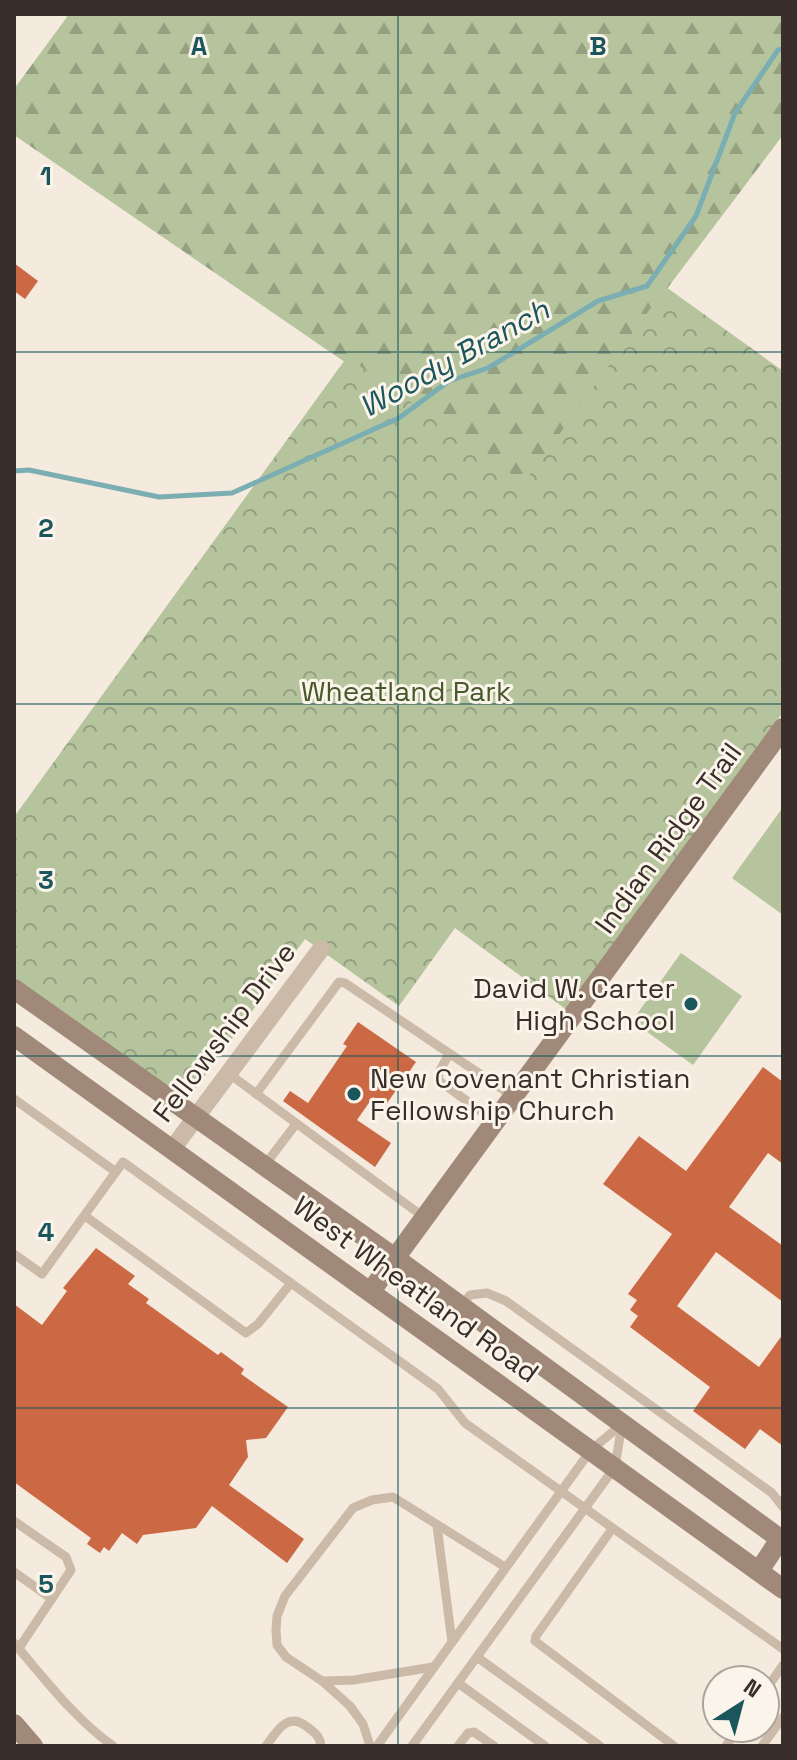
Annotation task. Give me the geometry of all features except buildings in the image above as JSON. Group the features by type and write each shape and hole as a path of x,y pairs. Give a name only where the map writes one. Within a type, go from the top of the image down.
{"main road":[{"name":"Indian Ridge Trail","path":"371,1291 783,728"},
{"name":"West Wheatland Road","path":"14,989 782,1537"},
{"name":"West Wheatland Road","path":"14,1036 783,1589"},
{"path":"759,1571 782,1537"},
{"path":"14,1724 33,1746"}],"street":[{"name":"Fellowship Drive","path":"173,1148 321,949"}],"lane":[{"path":"256,1094 339,982 345,983 514,1097"},
{"path":"449,1054 438,1080 496,1122"},
{"path":"228,1073 425,1219"},
{"path":"14,1099 116,1172"},
{"path":"264,1166 296,1124"},
{"path":"14,1254 42,1274 123,1162 438,1389 465,1423 783,1649"},
{"path":"85,1216 246,1333 258,1324 291,1283"},
{"path":"461,1306 470,1295 487,1293 506,1301 772,1493 783,1507"},
{"path":"377,1746 591,1450 622,1424"},
{"path":"412,1746 615,1467 622,1424"},
{"path":"370,1746 363,1724 350,1706 322,1681 286,1657 277,1645 277,1616 285,1596 353,1508 372,1500 393,1497 505,1567"},
{"path":"14,1521 66,1557 71,1564 71,1570 52,1599 16,1646 68,1706 113,1746"},
{"path":"437,1526 452,1642"},
{"path":"612,1529 535,1641 674,1746"},
{"path":"14,1572 52,1599"},
{"path":"477,1657 600,1746"},
{"path":"322,1681 354,1680 433,1667"},
{"path":"458,1683 545,1746"},
{"path":"762,1746 783,1717"},
{"path":"266,1746 281,1726 290,1720 299,1721 318,1734 321,1746"},
{"path":"458,1746 471,1732 494,1746"}],"green space":[{"path":"64,14 783,14 783,135 524,485 14,135 14,89 67,17"},
{"name":"Wheatland Park","path":"666,287 783,371 783,712 567,1010 455,928 399,1006 305,939 176,1115 14,999 14,817 347,357 524,483"},
{"path":"783,807 783,915 732,878"},
{"path":"681,953 742,996 693,1065 632,1021"}],"waterway":[{"name":"Woody Branch","path":"14,471 29,470 159,497 232,493 399,418 449,381 488,368 598,301 647,286 696,216 735,113 778,50 783,49"}],"place":[{"name":"David W. Carter High School","path":"691,1004"},
{"name":"New Covenant Christian Fellowship Church","path":"354,1094"}]}
